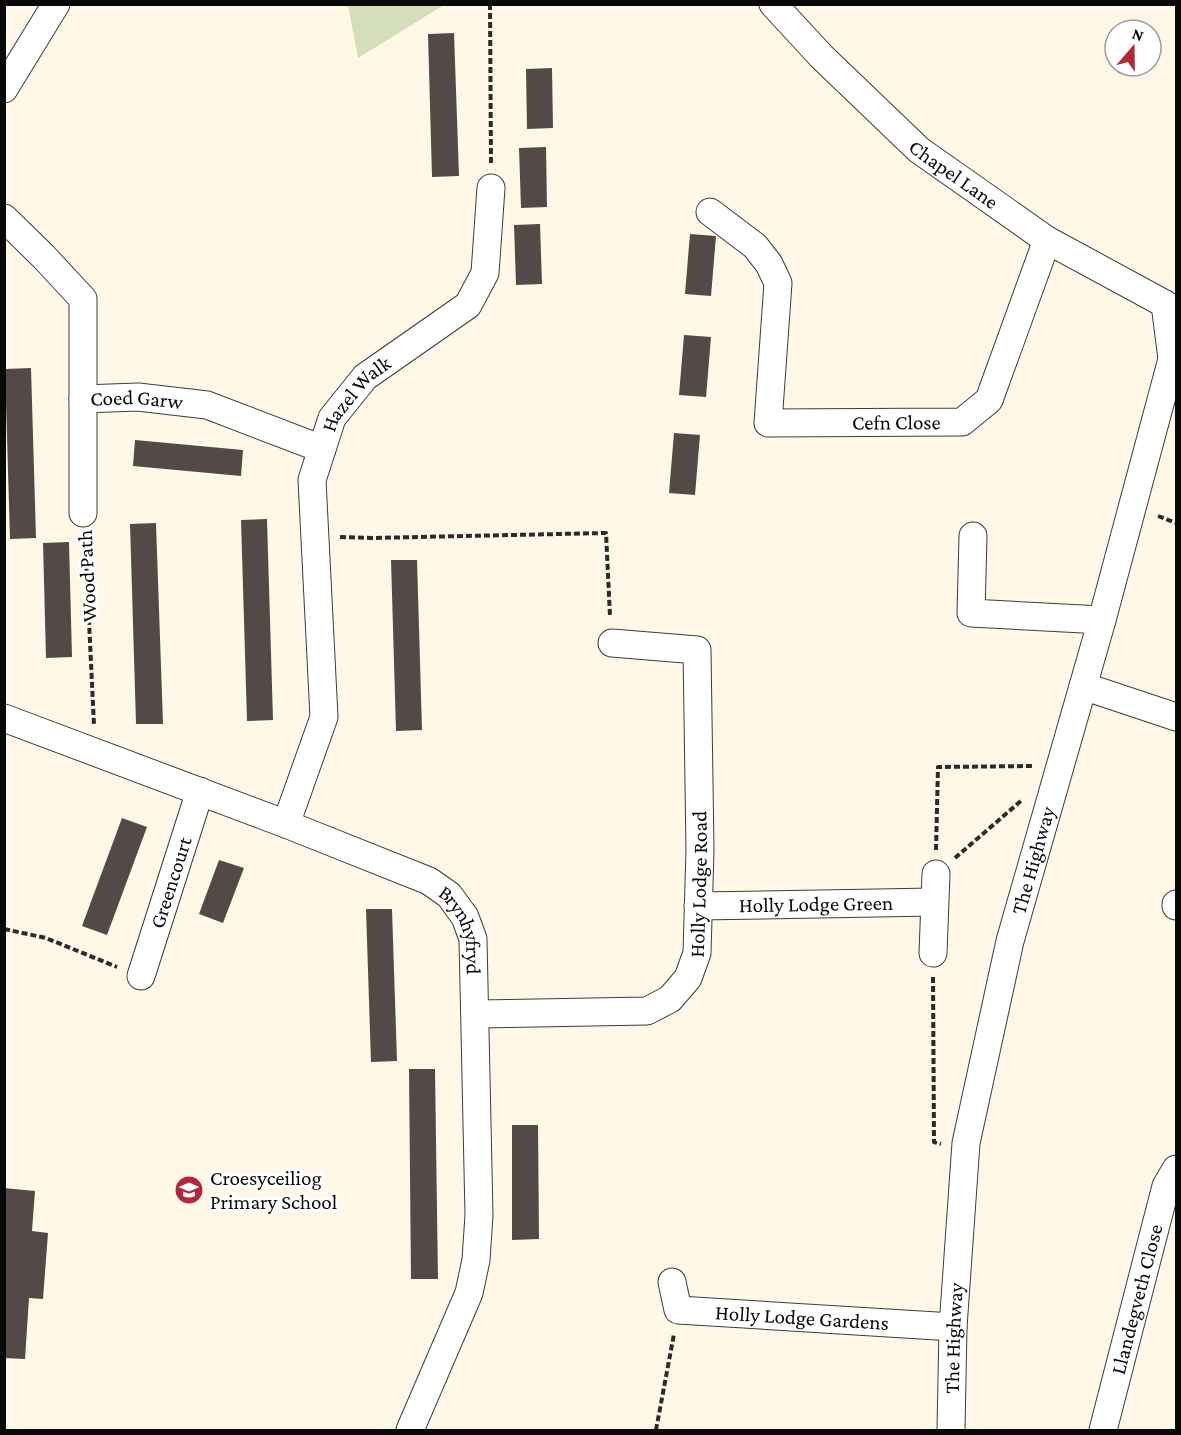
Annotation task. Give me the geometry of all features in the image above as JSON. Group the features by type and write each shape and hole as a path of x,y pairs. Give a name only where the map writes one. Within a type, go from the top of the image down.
{"street":[{"path":"4,89 56,4"},
{"name":"Chapel Lane","path":"773,4 822,57 919,150 1047,240 1171,298"},
{"name":"Hazel Walk","path":"286,824 324,717 312,480 332,418 365,377 468,305 485,273 491,188"},
{"name":"Cefn Close","path":"710,212 755,246 769,264 777,283 768,423 962,422 989,400 1047,240"},
{"name":"Coed Garw","path":"4,218 45,257 82,299 83,399 138,397 207,405 322,449"},
{"name":"The Highway","path":"951,1431 953,1327 966,1149 1010,941 1102,620 1172,359 1171,298"},
{"name":"Wood Path","path":"83,399 83,513"},
{"path":"973,536 971,613 1102,620"},
{"name":"Holly Lodge Road","path":"476,1014 647,1011 670,999 688,978 697,953 700,850 697,650 612,643"},
{"path":"1083,686 1176,717"},
{"name":"Brynhyfryd","path":"4,718 200,791 429,881 449,895 465,917 473,939 476,1014 479,1215 476,1260 469,1293 457,1325 410,1431"},
{"name":"Greencourt","path":"141,976 200,791"},
{"path":"933,953 936,874"},
{"name":"Holly Lodge Green","path":"698,906 934,902"},
{"name":"Llandegveth Close","path":"1103,1431 1166,1186 1176,1170"},
{"path":"672,1282 678,1310"},
{"name":"Holly Lodge Gardens","path":"678,1310 953,1327"}],"path":[{"path":"490,4 491,188"},
{"name":"Wood Path","path":"83,513 96,752"},
{"path":"315,535 371,538 606,533 612,643"},
{"path":"936,874 938,767 1059,765"},
{"path":"936,874 1024,798"},
{"path":"4,929 46,938 141,976"},
{"path":"933,953 934,1142 966,1149"},
{"path":"656,1431 678,1310"}],"green space":[{"path":"348,4 444,5 358,58"}],"building":[{"path":"454,33 459,176 432,177 428,34"},
{"path":"552,68 553,128 527,129 526,69"},
{"path":"546,147 547,207 521,208 519,148"},
{"path":"540,224 542,284 516,285 514,225"},
{"path":"690,234 716,236 711,296 685,294"},
{"path":"684,335 711,337 706,397 679,395"},
{"path":"31,368 36,538 10,539 5,369"},
{"path":"674,433 700,435 695,495 669,493"},
{"path":"135,440 243,450 241,476 133,466"},
{"path":"267,519 273,720 247,721 241,520"},
{"path":"156,523 163,724 136,724 130,524"},
{"path":"69,542 72,657 46,658 43,543"},
{"path":"391,560 417,560 422,730 396,731"},
{"path":"122,818 147,827 107,935 82,926"},
{"path":"219,860 244,868 223,923 199,914"},
{"path":"366,909 392,909 397,1061 371,1062"},
{"path":"409,1069 435,1069 438,1279 411,1279"},
{"path":"512,1125 538,1125 539,1239 512,1240"},
{"path":"4,1188 35,1191 32,1231 48,1233 43,1299 29,1298 25,1359 4,1358"}],"place":[{"name":"Croesyceiliog Primary School","path":"189,1190"}]}
